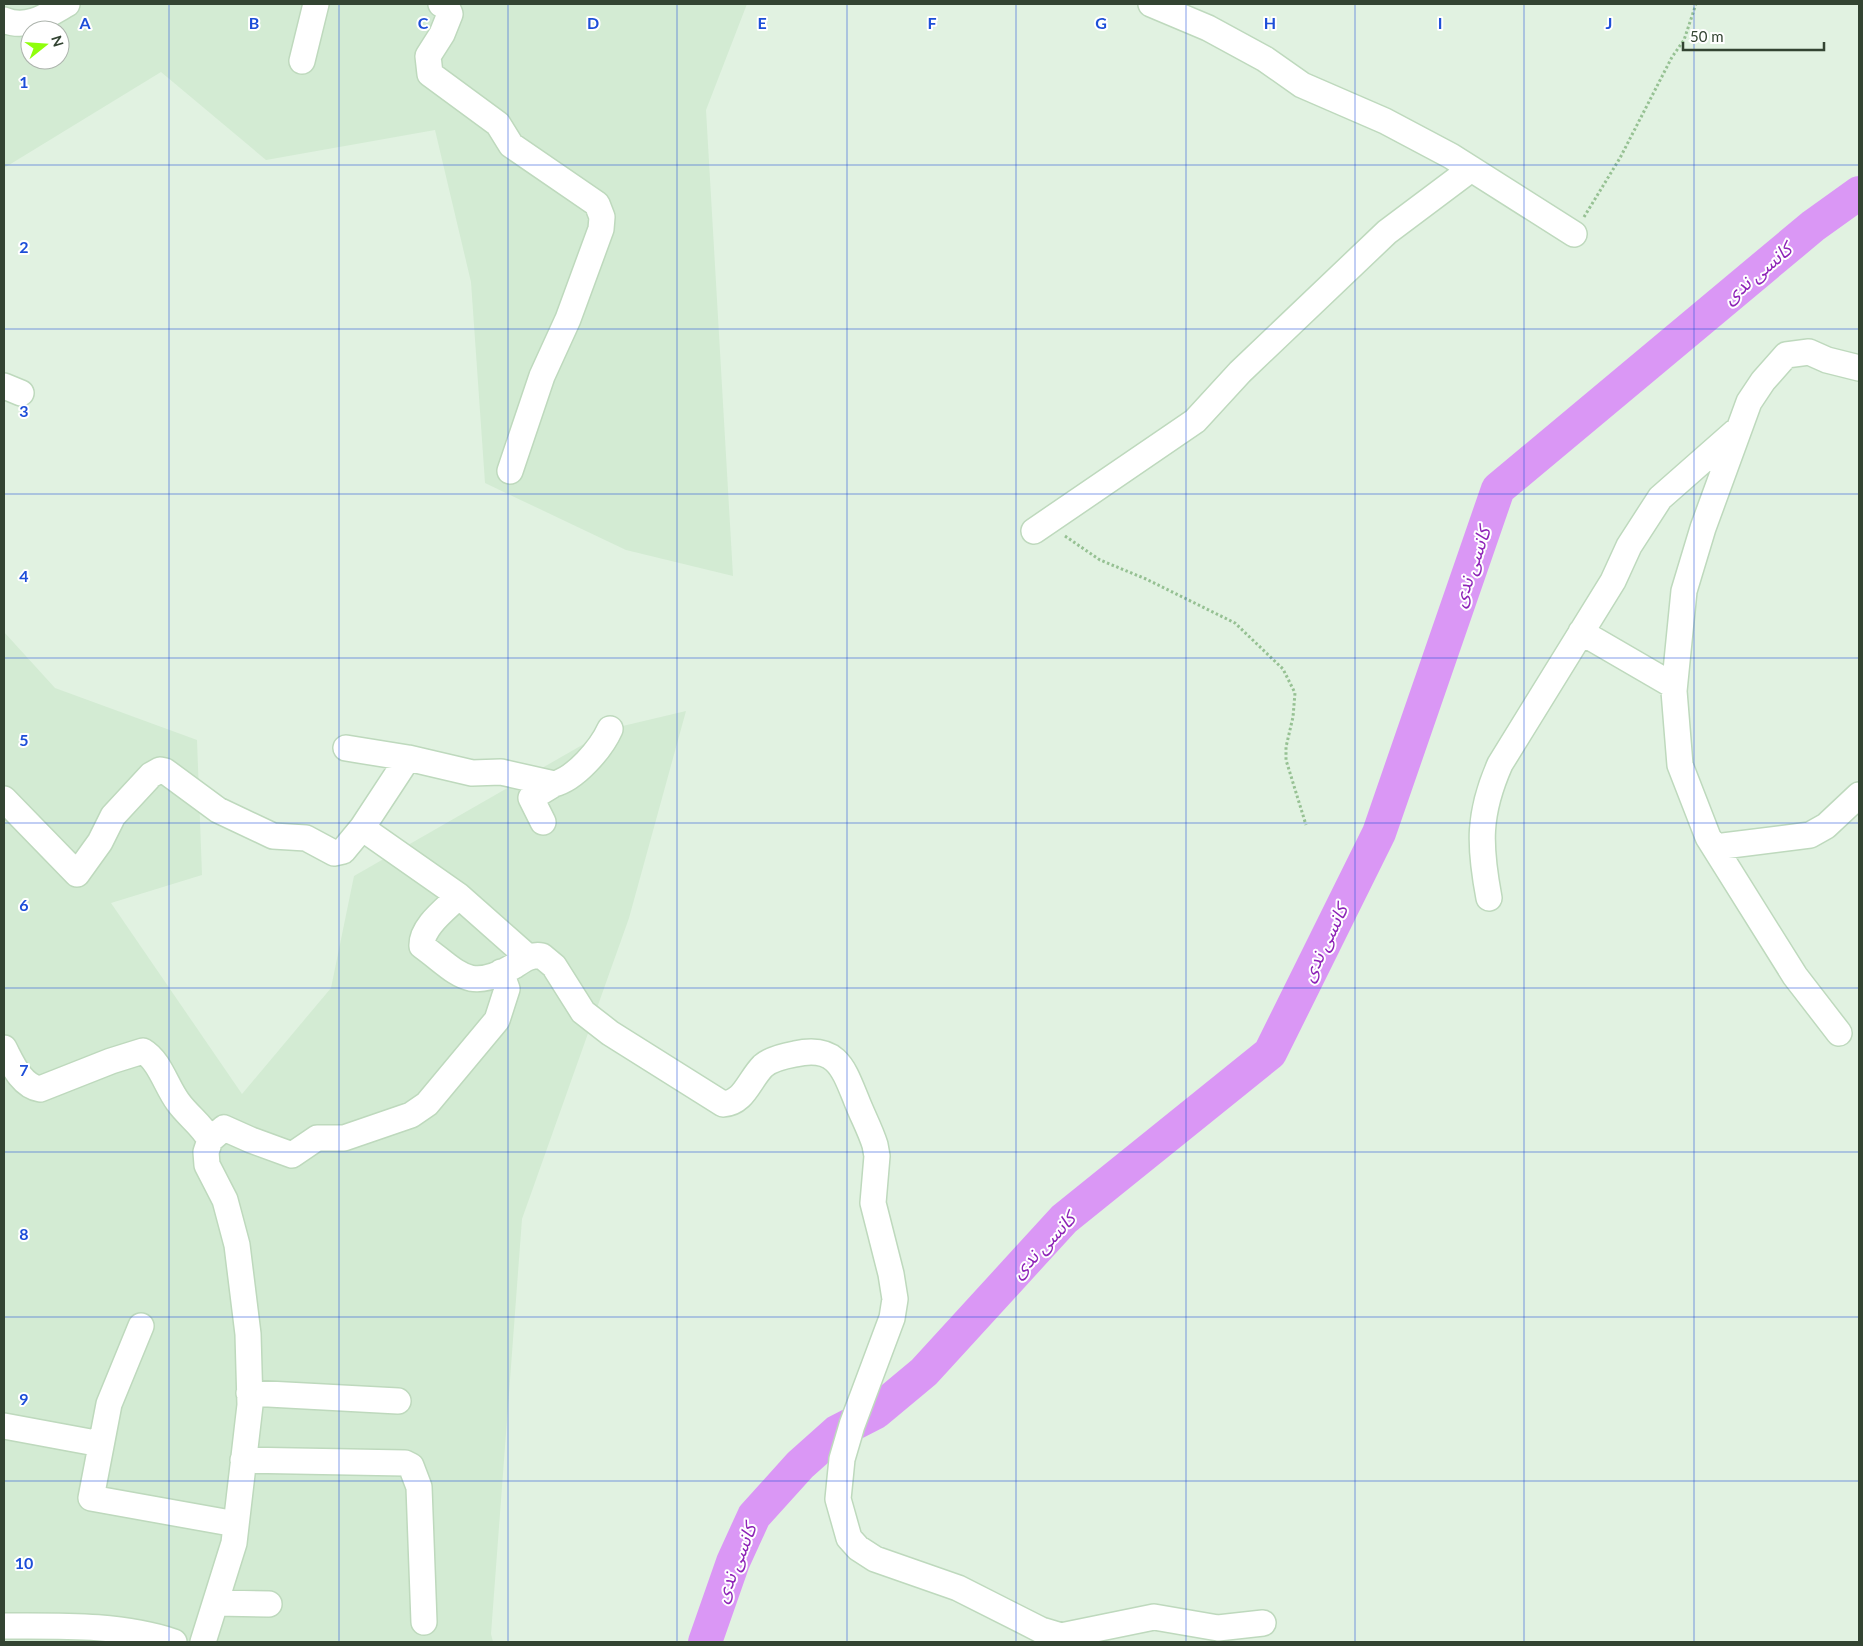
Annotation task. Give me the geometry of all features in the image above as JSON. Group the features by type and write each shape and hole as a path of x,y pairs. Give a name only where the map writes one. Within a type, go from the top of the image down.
{"street":[{"path":"4,20 13,23 29,23 68,4"},
{"path":"302,61 316,4"},
{"path":"441,4 447,7 450,14 442,34 428,56 430,74 498,124 511,145 597,204 602,218 598,238 568,319 542,376 510,471"},
{"path":"1151,4 1208,28 1264,59 1302,85 1385,121 1471,169 1574,234"},
{"path":"1040,527 1196,421 1240,372 1387,232 1471,169"},
{"path":"1839,1034 1794,976 1708,837 1692,801 1680,765 1674,686 1684,591 1703,528 1749,402 1763,380 1786,355 1809,352 1827,360 1859,368"},
{"path":"1489,898 1483,867 1481,832 1488,790 1500,764 1613,582 1629,546 1660,498 1739,429"},
{"path":"1581,632 1674,686"},
{"path":"543,822 531,798 582,766 597,751 610,729"},
{"path":"346,748 408,758 472,773 501,772 554,784"},
{"path":"4,799 77,874 100,842 113,816 151,775 160,770 165,771 218,810 273,836 306,838 334,853 343,851 362,828 408,758"},
{"path":"1715,847 1810,835 1826,826 1859,795"},
{"path":"362,828 459,896 528,958"},
{"path":"459,896 427,929 422,939 422,946 468,978 480,980 535,955 548,960 579,1009 610,1033 723,1104 738,1100 764,1066 790,1054 815,1051 827,1054 836,1060 848,1077 875,1145 873,1203 891,1274 894,1299 892,1318 852,1425 842,1459 838,1499 849,1538 858,1548 875,1559 958,1588 1041,1630 1061,1636 1154,1617 1218,1628 1262,1623"},
{"path":"203,1642 229,1565 236,1524 249,1393 248,1334 237,1245 225,1200 207,1165 206,1152 210,1140 224,1128 251,1140 292,1154 317,1138 344,1138 411,1115 427,1104 497,1020 507,989 501,972"},
{"path":"4,1048 23,1079 31,1088 40,1089 111,1061 143,1051 151,1056 177,1101 191,1119 206,1131 210,1140"},
{"path":"141,1326 109,1404 91,1498 236,1524"},
{"path":"249,1393 398,1401"},
{"path":"4,1426 101,1444"},
{"path":"243,1460 405,1463 411,1466 419,1487 424,1622"},
{"path":"216,1603 269,1604"},
{"path":"4,1626 71,1627 159,1640"}],"path":[{"path":"1574,234 1620,158 1672,56 1684,40 1696,4"},
{"path":"1040,527 1100,560 1146,579 1235,624 1283,669 1295,693 1293,717 1286,748 1286,760 1306,825"}],"shaded area":[{"path":"4,4 747,4 706,110 733,576 626,550 485,483 471,282 435,130 266,160 161,72 4,168"},
{"path":"4,632 55,688 197,740 202,875 111,903 242,1094 331,988 354,876 610,729 686,711 629,918 522,1219 491,1634 493,1642 4,1642"}],"waterway":[{"name":"کانسی ندی","path":"705,1642 733,1562 754,1516 800,1465 837,1432 876,1412 924,1372 1064,1219 1270,1053 1379,833 1498,489 1813,226 1859,193"}]}
